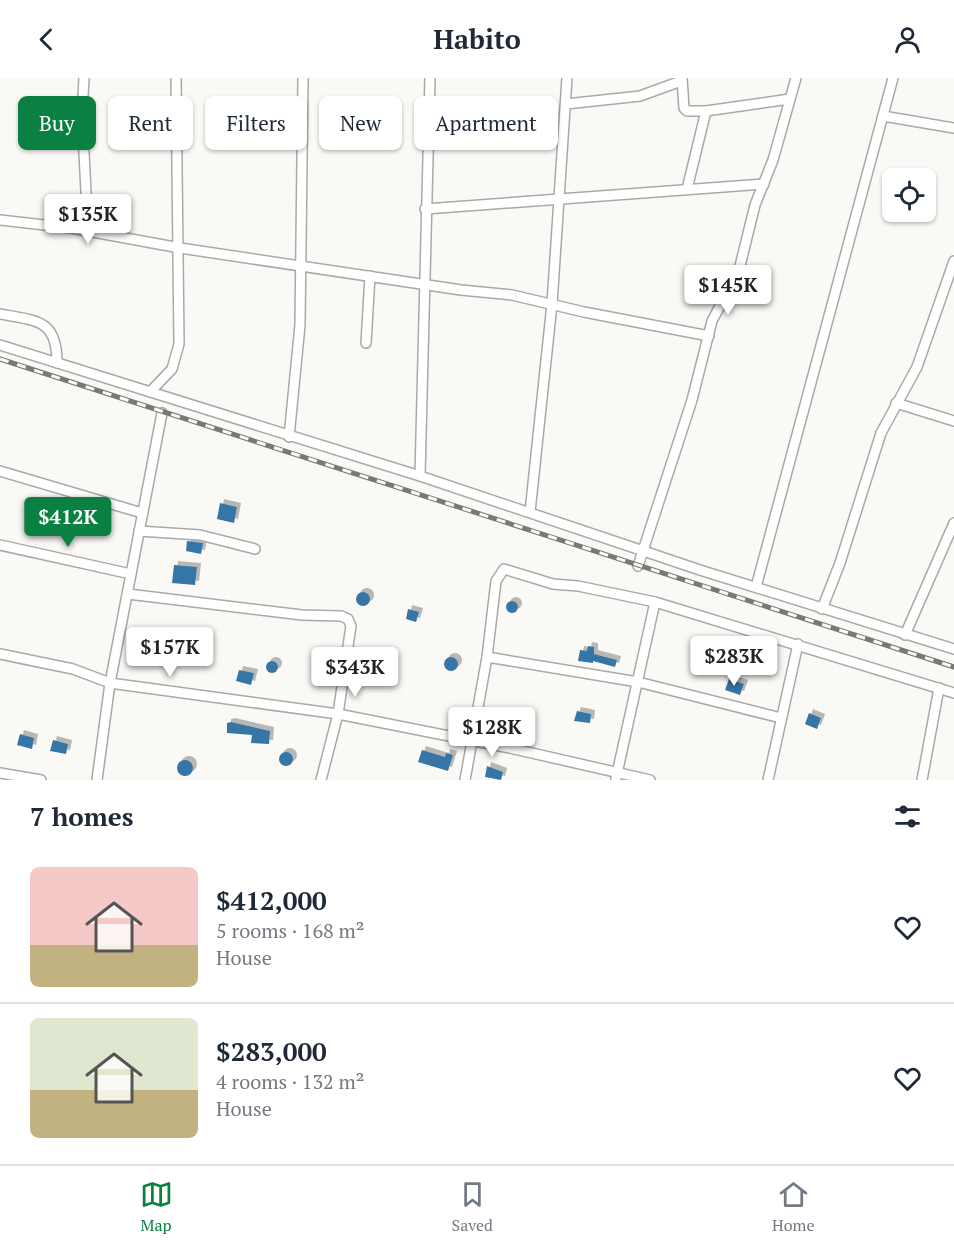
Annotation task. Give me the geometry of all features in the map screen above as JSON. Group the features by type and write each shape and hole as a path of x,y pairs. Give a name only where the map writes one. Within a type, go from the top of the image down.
{"street":[{"path":"84,78 82,114 88,231"},
{"path":"150,392 172,369 176,358 179,332 180,248 176,78"},
{"path":"289,437 298,352 303,78"},
{"path":"420,476 430,78"},
{"path":"530,512 552,304 567,78"},
{"path":"638,566 692,400 716,312 733,285 754,205 764,184 796,78"},
{"path":"756,587 893,78"},
{"path":"566,104 640,96 682,79 684,108 687,111 706,111 790,99"},
{"path":"687,189 706,111"},
{"path":"883,116 954,128"},
{"path":"425,209 559,198 667,193 687,189 764,184"},
{"path":"0,220 88,231 180,248 461,290 512,295 709,336"},
{"path":"822,609 840,563 876,445 922,354 954,261"},
{"path":"366,343 370,276"},
{"path":"0,314 43,324 50,329 56,342 57,363"},
{"path":"0,345 420,476 822,609 954,649"},
{"path":"896,403 954,422"},
{"path":"97,780 110,683 162,413"},
{"path":"0,471 142,513"},
{"path":"905,634 954,523"},
{"path":"139,531 200,535 255,549"},
{"path":"0,545 130,574"},
{"path":"465,780 487,657 496,581 504,569 553,584 578,586 655,602 954,693"},
{"path":"128,594 302,615 345,617 351,626 338,714 321,780"},
{"path":"616,777 655,602"},
{"path":"768,780 798,644"},
{"path":"0,654 59,666 110,683 338,714 472,740 616,777 650,780"},
{"path":"487,657 638,682 781,718"},
{"path":"922,780 939,688"},
{"path":"0,773 41,780"}],"building":[{"path":"220,503 237,507 234,523 217,519"},
{"path":"187,541 203,543 201,554 186,551"},
{"path":"174,565 197,567 195,585 172,583"},
{"path":"363,592 368,594 370,599 368,604 363,606 358,604 356,599 358,594"},
{"path":"514,601 518,607 514,613 510,613 506,605"},
{"path":"408,609 419,612 416,622 406,619"},
{"path":"588,646 594,647 594,654 617,660 615,667 593,661 593,663 578,661 580,650 587,651"},
{"path":"451,657 456,659 458,664 456,669 451,671 446,669 444,664 446,659"},
{"path":"274,661 278,667 274,673 270,673 266,665"},
{"path":"239,670 254,673 251,685 236,681"},
{"path":"729,679 744,684 740,695 725,690"},
{"path":"577,711 591,714 590,723 574,721"},
{"path":"809,713 821,718 817,729 805,724"},
{"path":"227,723 270,731 269,744 251,743 252,735 227,733"},
{"path":"20,734 34,738 32,749 17,745"},
{"path":"53,740 68,744 66,754 50,751"},
{"path":"422,750 445,757 446,753 453,755 448,771 418,762"},
{"path":"286,752 291,754 293,759 291,764 286,766 281,764 279,759 281,754"},
{"path":"185,760 191,762 193,768 191,774 185,776 179,774 177,768 179,762"},
{"path":"487,766 503,772 501,780 485,777"}],"railway":[{"path":"0,359 954,667"}]}
